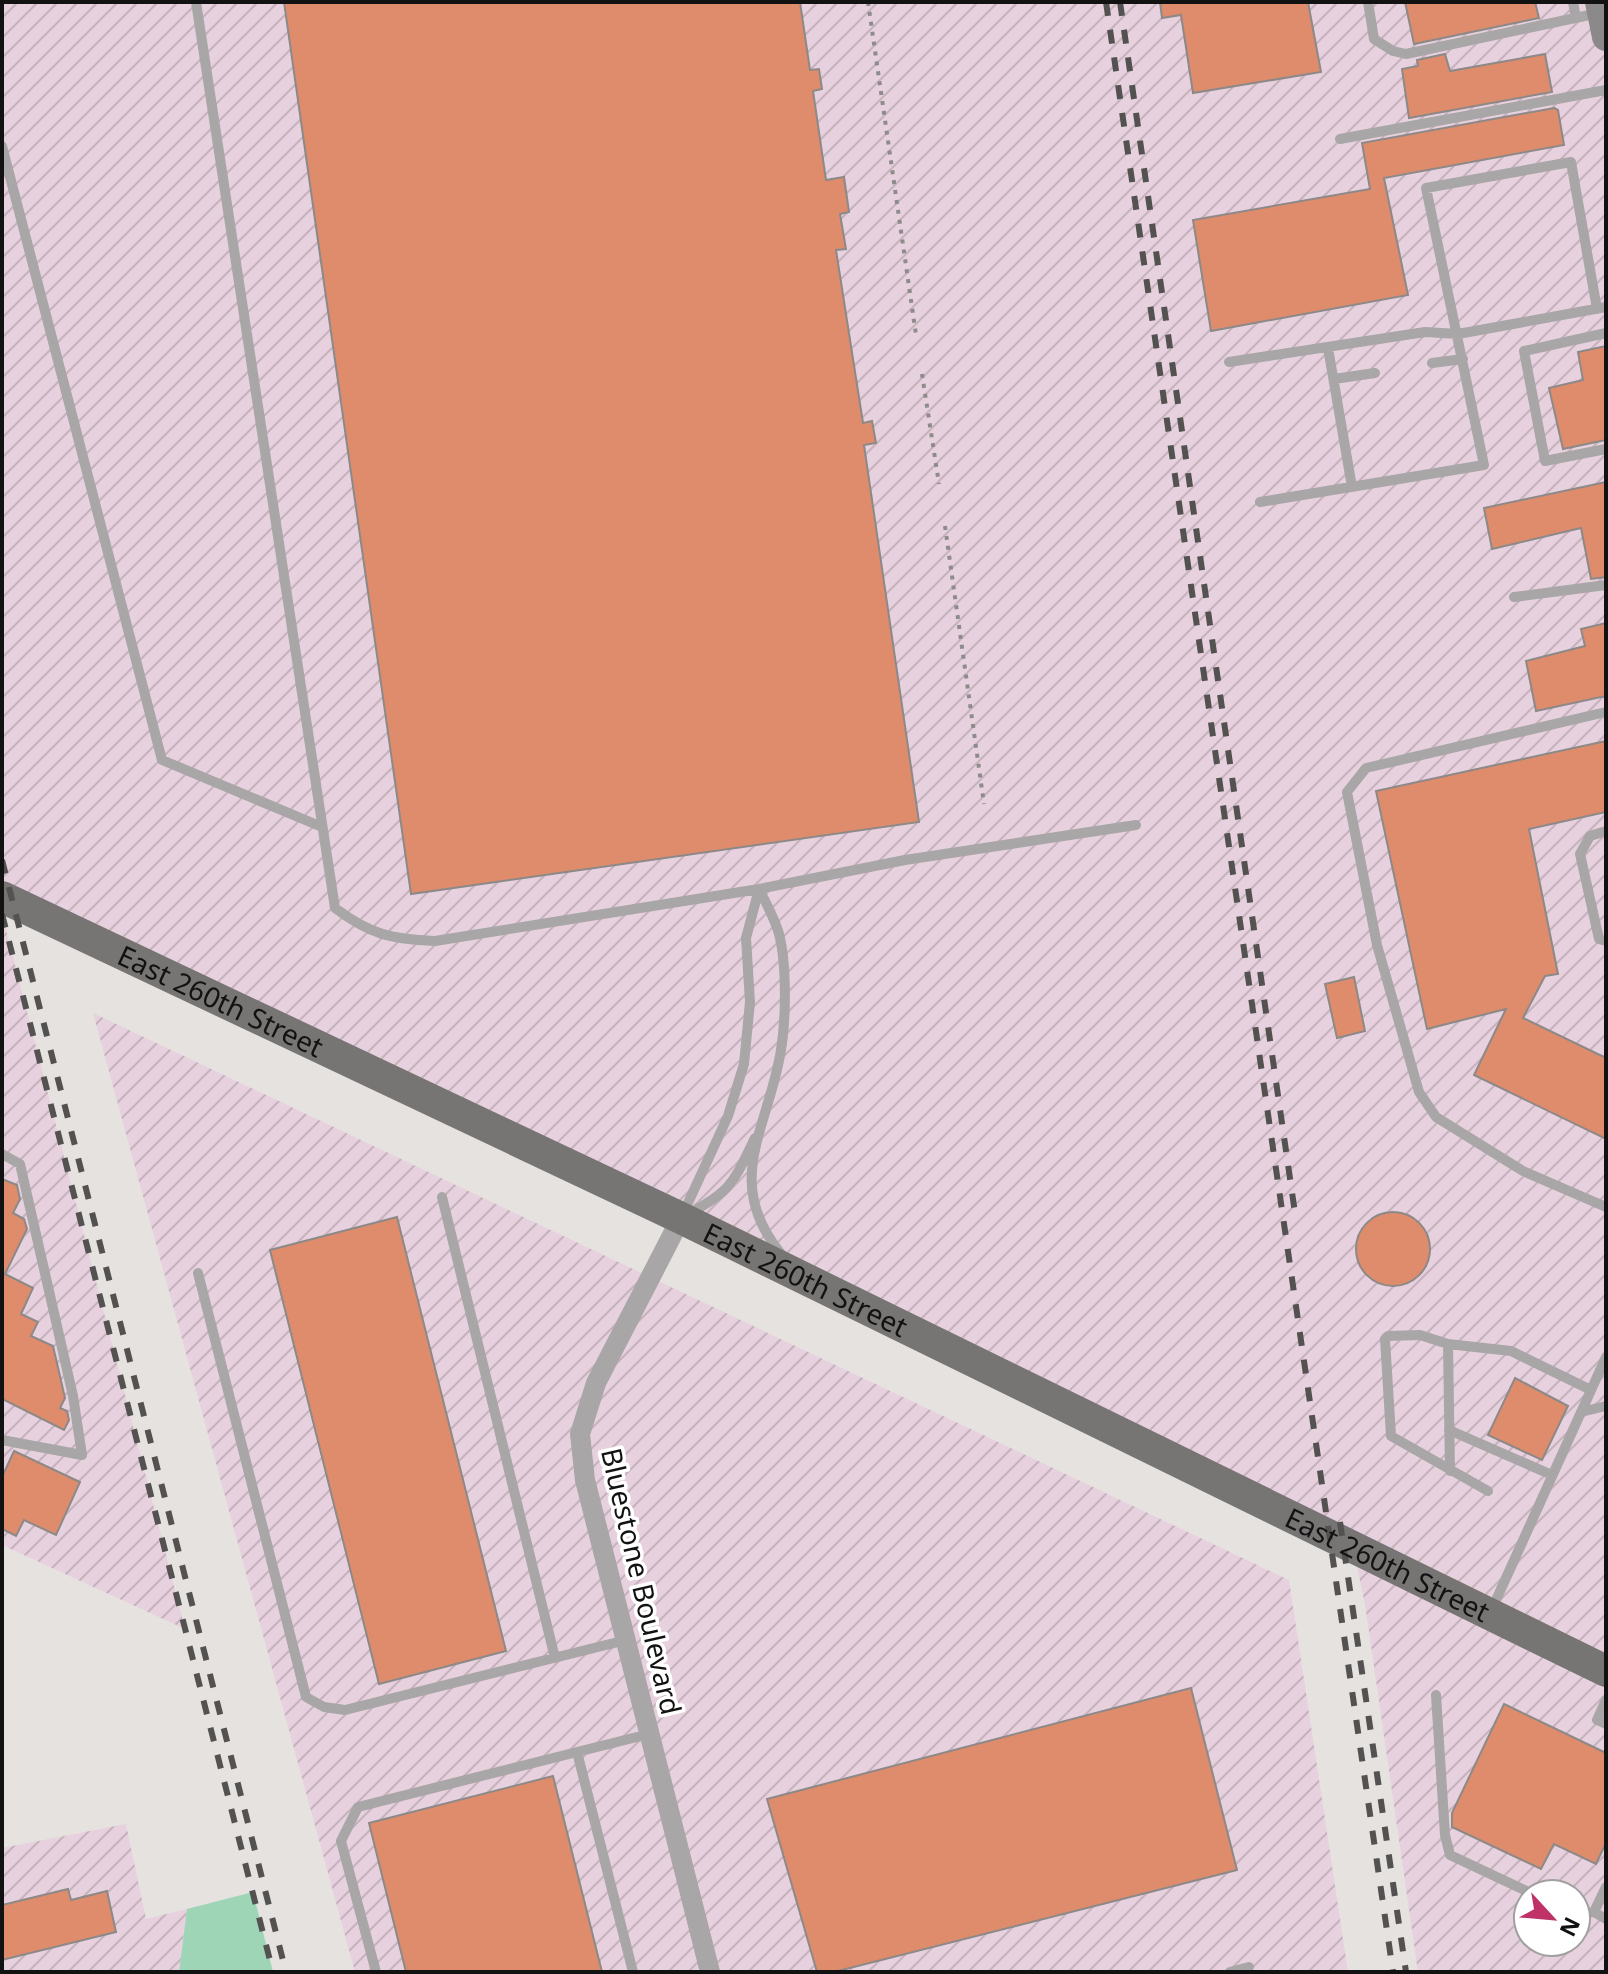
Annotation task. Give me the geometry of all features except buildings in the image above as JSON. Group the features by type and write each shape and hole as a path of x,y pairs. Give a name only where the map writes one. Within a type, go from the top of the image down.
{"main road":[{"name":"East 260th Street","path":"2,897 681,1218 1606,1671"}],"street":[{"name":"Bluestone Boulevard","path":"681,1218 596,1383 580,1434 585,1480 710,1972"}],"lane":[{"path":"196,2 335,908 360,926 391,939 435,941 759,889 905,860 1136,825"},
{"path":"1368,2 1374,39 1393,51 1406,54 1595,17"},
{"path":"1573,2 1595,17"},
{"path":"1340,139 1606,90"},
{"path":"2,146 162,760 322,827"},
{"path":"1229,362 1425,332 1458,334 1602,308 1571,162 1426,188 1458,334 1484,465 1260,502"},
{"path":"1606,333 1524,351 1545,461 1606,449"},
{"path":"1328,348 1352,487"},
{"path":"1432,363 1463,359"},
{"path":"1334,379 1375,373"},
{"path":"1514,597 1606,585"},
{"path":"1606,712 1366,768 1347,792 1377,945 1419,1092 1436,1117 1511,1163 1606,1207"},
{"path":"1606,831 1590,836 1580,854 1599,939 1606,941"},
{"path":"759,889 779,934 784,994 781,1048 749,1179 750,1198 757,1219 799,1277"},
{"path":"681,1218 728,1116 744,1064 750,1002 746,938 759,889"},
{"path":"681,1218 721,1198 733,1184 765,1118"},
{"path":"2,1154 20,1164 73,1396 82,1455 2,1440"},
{"path":"442,1197 555,1658"},
{"path":"198,1273 306,1697 324,1707 345,1710 626,1640"},
{"path":"1488,1491 1391,1436 1385,1339 1388,1336 1420,1335 1448,1344 1511,1351 1591,1390"},
{"path":"1448,1344 1450,1471"},
{"path":"1489,1614 1606,1357"},
{"path":"1581,1412 1606,1406"},
{"path":"1449,1430 1552,1475"},
{"path":"1436,1695 1445,1835 1450,1855 1512,1884"},
{"path":"1606,1700 1597,1720 1606,1724"},
{"path":"376,1972 341,1841 358,1807 649,1734"},
{"path":"577,1752 633,1972"},
{"path":"1606,1887 1594,1912 1606,1919"},
{"path":"1230,1972 1249,1967"}],"path":[{"path":"868,2 916,335"},
{"path":"922,374 939,484"},
{"path":"945,526 984,804"}],"shaded area":[{"path":"2,2 1599,2 1606,31 1606,1972 1418,1972 1365,1604 1353,1548 2,895"},
{"path":"2,914 185,1629 2,1545"},
{"path":"93,1013 1289,1580 1348,1972 355,1972"},
{"path":"126,1824 146,1919 187,1909 179,1972 2,1972 2,1848"}],"green space":[{"path":"253,1892 273,1972 179,1972 187,1909"}],"railway":[{"path":"1106,2 1393,1972"},
{"path":"1120,2 1295,1213"},
{"path":"2,860 286,1972"},
{"path":"2,914 273,1972"},
{"path":"1340,1522 1406,1972"}]}
